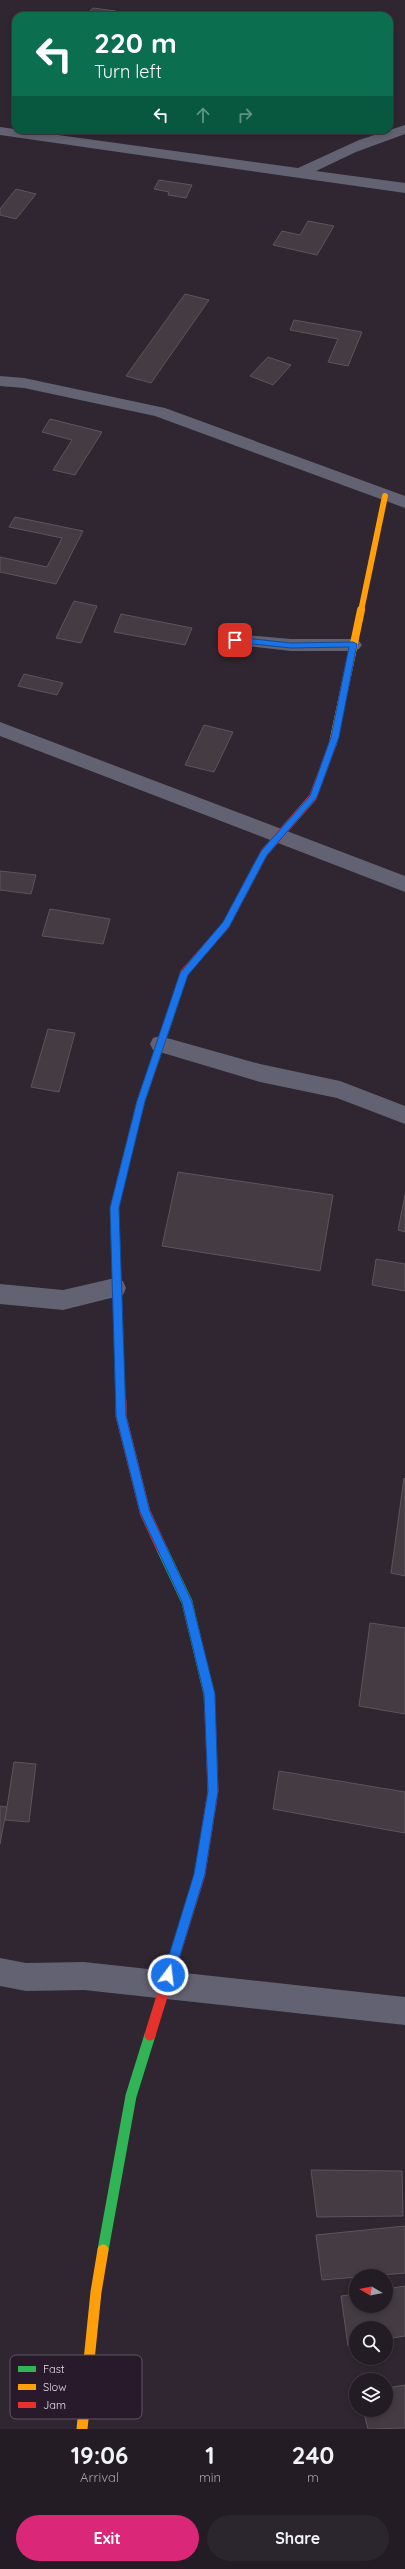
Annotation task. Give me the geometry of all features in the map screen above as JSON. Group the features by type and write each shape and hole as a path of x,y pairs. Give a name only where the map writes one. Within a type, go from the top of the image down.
{"street":[{"path":"393,133 405,129"},
{"path":"0,130 12,132"},
{"path":"27,134 405,188"},
{"path":"299,174 350,147 390,134"},
{"path":"0,381 24,383 159,412 385,496 405,502"},
{"path":"90,2355 96,2292 130,2104 200,1874 213,1791 209,1694 187,1602 145,1512 121,1416 115,1288 114,1208 141,1101 184,973 226,925 264,853 313,797 335,737 353,644 385,496"},
{"path":"235,640 291,645 353,644"},
{"path":"0,729 405,884"},
{"path":"160,1044 260,1074 291,1078 340,1090 405,1115"},
{"path":"0,1294 63,1300 115,1288"},
{"path":"0,1972 26,1977 84,1976 405,2011"},
{"path":"82,2429 83,2419"}],"building":[{"path":"93,8 116,11 116,12 88,12"},
{"path":"159,180 192,185 186,198 168,195 169,192 154,189"},
{"path":"16,189 36,194 16,219 0,215 0,209"},
{"path":"308,221 334,226 317,255 273,245 282,231 300,235"},
{"path":"185,294 209,300 151,383 126,376"},
{"path":"294,320 362,332 348,366 328,362 338,339 290,330"},
{"path":"268,357 291,365 273,385 250,376"},
{"path":"50,419 102,432 75,475 53,470 72,440 42,432"},
{"path":"15,517 83,531 56,584 0,572 0,557 47,567 62,538 9,527"},
{"path":"74,601 97,606 81,643 56,638"},
{"path":"121,614 192,628 185,645 114,632"},
{"path":"24,674 63,683 57,695 18,686"},
{"path":"204,725 233,732 214,772 185,765"},
{"path":"0,871 36,875 31,894 0,890"},
{"path":"50,909 110,919 103,944 42,936"},
{"path":"48,1029 75,1033 59,1092 31,1087"},
{"path":"178,1172 333,1195 320,1271 162,1246"},
{"path":"405,1195 405,1232 398,1230"},
{"path":"376,1259 405,1264 405,1291 372,1285"},
{"path":"404,1478 405,1479 405,1576 391,1573"},
{"path":"370,1623 405,1628 405,1714 359,1706"},
{"path":"14,1762 36,1764 29,1822 5,1820"},
{"path":"279,1771 405,1792 405,1833 273,1809"},
{"path":"0,1806 7,1807 0,1844"},
{"path":"311,2170 402,2171 403,2216 317,2217"},
{"path":"405,2226 405,2273 393,2274 393,2269 349,2269 349,2278 322,2280 316,2235"},
{"path":"405,2286 405,2336 393,2338 393,2321 349,2321 348,2346 341,2296 349,2295 349,2313 393,2313 393,2288"},
{"path":"405,2385 405,2428 368,2429 365,2417 393,2417 393,2387"}],"traffic: fast":[{"path":"162,1549 187,1602 209,1694 210,1711"},
{"path":"103,2250 131,2096 150,2035"}],"traffic: slow":[{"path":"333,743 385,496"},
{"path":"119,1353 114,1208 141,1101 171,1013"},
{"path":"90,2355 96,2292 103,2250"},
{"path":"82,2429 83,2419"}],"traffic: jam":[{"path":"171,1013 184,973 226,925 264,853 313,797 333,743"},
{"path":"119,1353 121,1416 145,1512 162,1549"},
{"path":"150,2035 200,1874 213,1791 210,1711"}],"route":[{"path":"168,1975 200,1874 213,1791 209,1694 187,1602 145,1512 121,1416 116,1310 114,1208 141,1101 184,973 226,925 264,853 313,797 335,737 353,644 320,646 235,640"}]}
